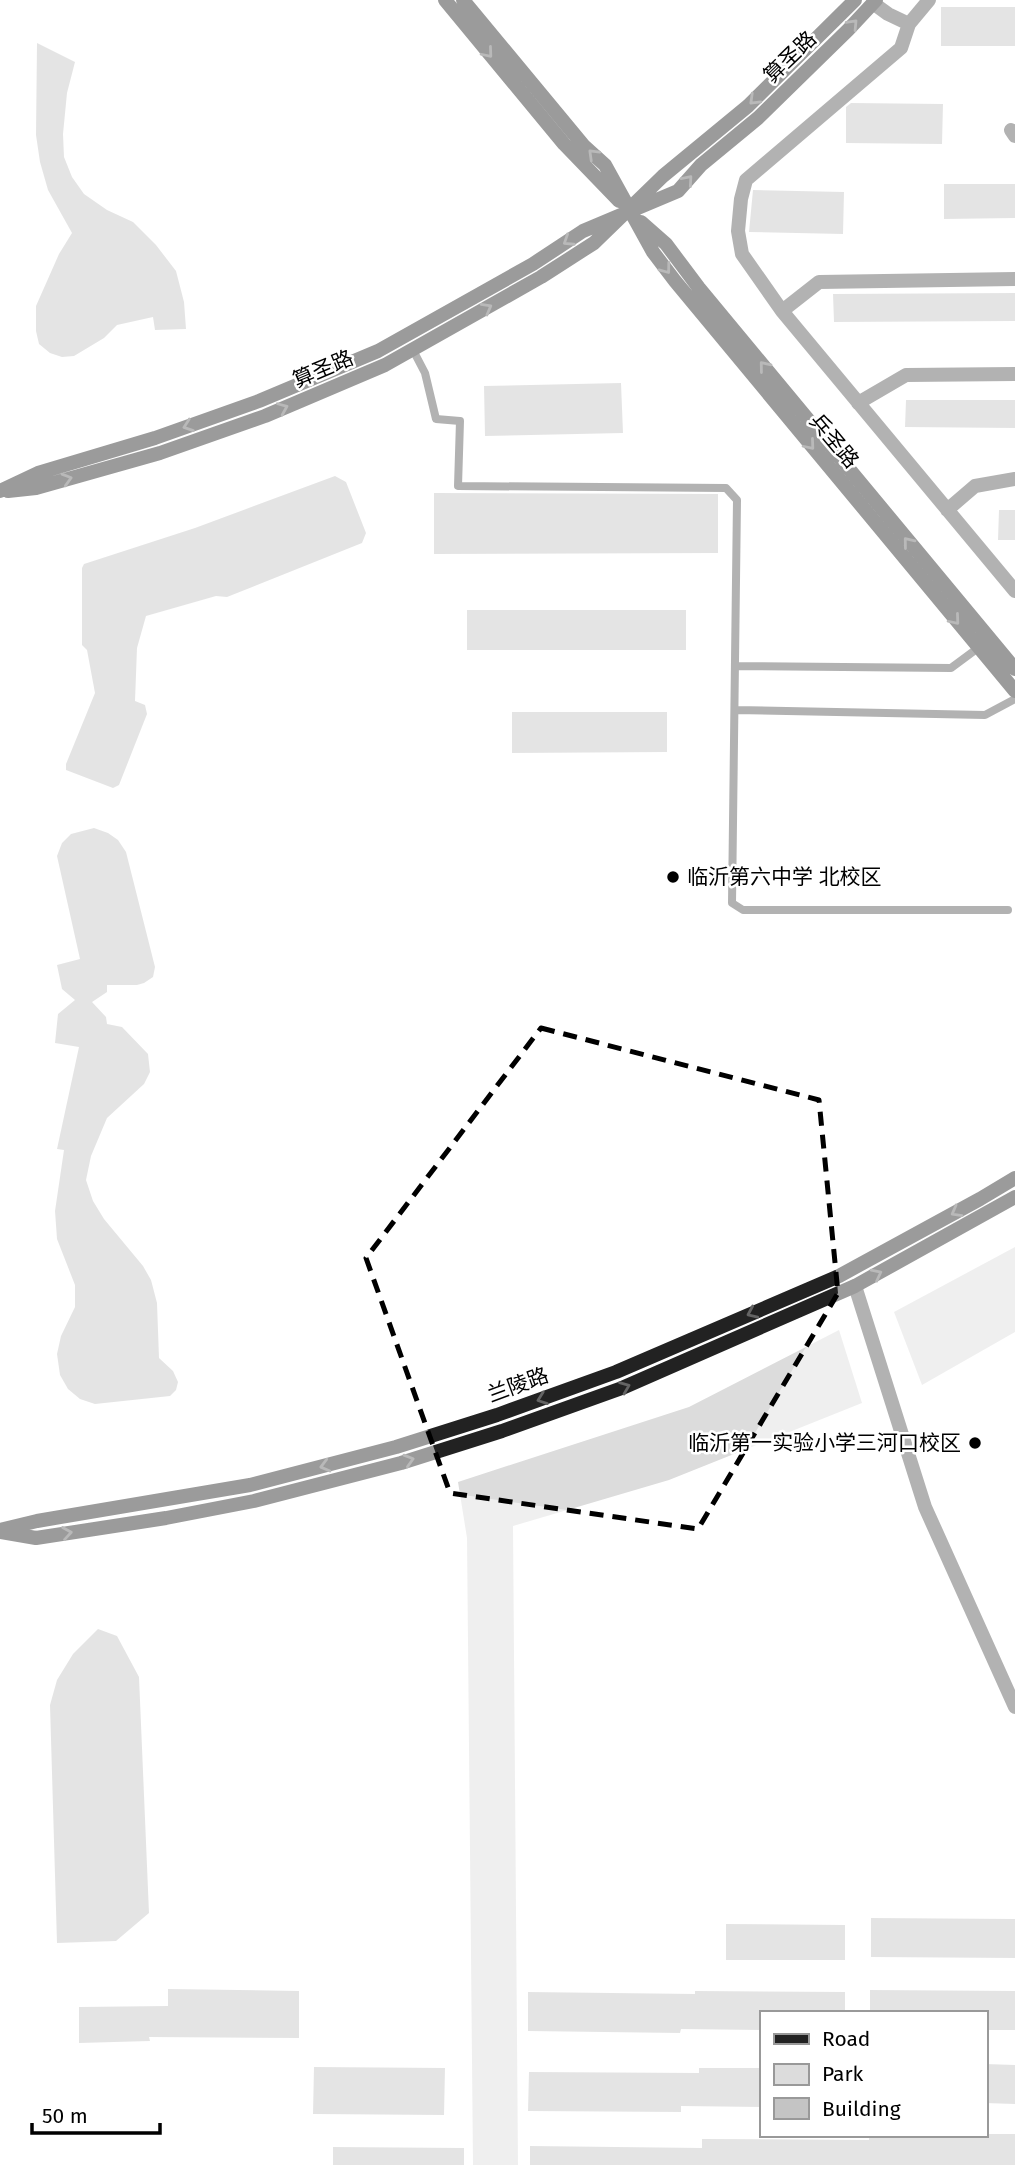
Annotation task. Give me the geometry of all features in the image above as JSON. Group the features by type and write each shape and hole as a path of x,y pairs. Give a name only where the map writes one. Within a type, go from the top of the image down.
{"main road":[{"name":"兵圣路","path":"444,0 564,144 629,211 666,244 708,299 1015,669"},
{"name":"兵圣路","path":"463,0 584,146 605,165 653,252 675,281 1015,691"},
{"name":"算圣路","path":"0,491 36,488 160,453 265,416 386,366 541,277 594,243 663,176 748,106 855,0"},
{"name":"算圣路","path":"0,491 38,474 155,438 259,401 379,351 533,264 583,231 678,191 701,165 758,118 874,2"},
{"name":"兰陵路","path":"0,1531 37,1521 250,1485 396,1447 497,1415 616,1373 839,1276 1015,1178"},
{"name":"兰陵路","path":"0,1531 36,1538 254,1502 401,1463 502,1431 622,1388 855,1286 1015,1197"}],"street":[{"path":"929,0 909,24 901,48 746,180 738,231 742,254 782,312 1013,588"},
{"path":"874,2 888,14 909,24"},
{"path":"782,312 819,282 1015,279"},
{"path":"859,403 906,375 1015,374"},
{"path":"947,510 975,486 1015,479"},
{"path":"855,1286 925,1507 1015,1707"}],"lane":[{"path":"413,350 425,373 436,419 460,421 458,486 726,488 737,500 732,903 743,910 1008,910"},
{"path":"735,666 951,668 978,648"},
{"path":"735,710 985,715 1015,699"}],"highlighted area":[{"path":"541,1028 819,1100 838,1293 698,1529 450,1493 366,1258"}],"green space":[{"path":"1015,1247 1015,1332 922,1385 894,1312"},
{"path":"839,1330 862,1403 669,1480 513,1526 518,2165 473,2165 467,1538 458,1482 689,1407"}],"building":[{"path":"941,7 1015,7 1015,46 941,46"},
{"path":"37,43 75,62 67,93 63,134 64,157 72,177 84,194 107,210 133,222 156,245 176,271 184,302 186,329 155,330 153,317 117,325 104,338 74,356 62,357 50,353 39,344 36,306 59,254 72,233 48,190 40,162 36,135"},
{"path":"851,103 943,104 942,144 846,143 846,107"},
{"path":"944,184 1015,184 1015,218 944,219"},
{"path":"753,190 844,192 843,234 749,232"},
{"path":"1015,293 1015,321 834,322 833,294"},
{"path":"621,383 623,433 485,436 484,386"},
{"path":"906,400 1015,400 1015,428 905,427"},
{"path":"335,476 346,482 366,533 362,543 227,597 216,596 146,616 137,648 135,701 145,705 147,714 119,785 113,788 66,770 66,764 95,693 87,650 82,645 84,564 195,528"},
{"path":"434,493 718,494 718,553 434,554"},
{"path":"999,510 1015,510 1015,540 998,540"},
{"path":"467,610 686,610 686,650 467,650"},
{"path":"512,712 667,712 667,752 512,753"},
{"path":"94,828 118,840 126,852 155,967 153,977 144,983 107,985 107,992 92,1002 106,1017 107,1024 122,1027 148,1054 150,1072 144,1084 107,1118 91,1156 86,1180 93,1201 104,1219 143,1266 151,1280 157,1303 159,1358 173,1371 178,1382 176,1390 170,1396 95,1404 80,1399 68,1389 60,1375 57,1354 61,1336 75,1307 75,1285 57,1239 55,1211 64,1150 57,1149 79,1047 55,1043 58,1014 75,1000 62,989 57,965 80,959 57,856 62,843 71,834"},
{"path":"98,1629 117,1636 139,1677 149,1913 116,1941 57,1943 50,1705 57,1680 73,1654"},
{"path":"871,1918 1015,1919 1015,1958 871,1957"},
{"path":"726,1924 845,1925 845,1960 726,1960"},
{"path":"168,1989 299,1991 299,2038 149,2037 150,2041 79,2043 79,2007 168,2006"},
{"path":"870,1990 1015,1991 1015,2030 987,2030 987,2011 870,2011"},
{"path":"695,1991 845,1992 845,2011 760,2011 760,2030 681,2029 680,2033 528,2031 528,1992 695,1994"},
{"path":"987,2064 1015,2065 1015,2104 987,2103"},
{"path":"314,2067 445,2068 444,2115 313,2114"},
{"path":"699,2068 760,2068 760,2107 681,2106 681,2112 528,2111 529,2072 699,2073"},
{"path":"987,2134 1015,2134 1015,2165 530,2165 530,2146 702,2148 702,2139 869,2140 869,2137 987,2137"},
{"path":"333,2147 464,2148 464,2165 333,2165"}],"place":[{"name":"临沂第六中学 北校区","path":"673,877"},
{"name":"临沂第一实验小学三河口校区","path":"975,1443"}]}
